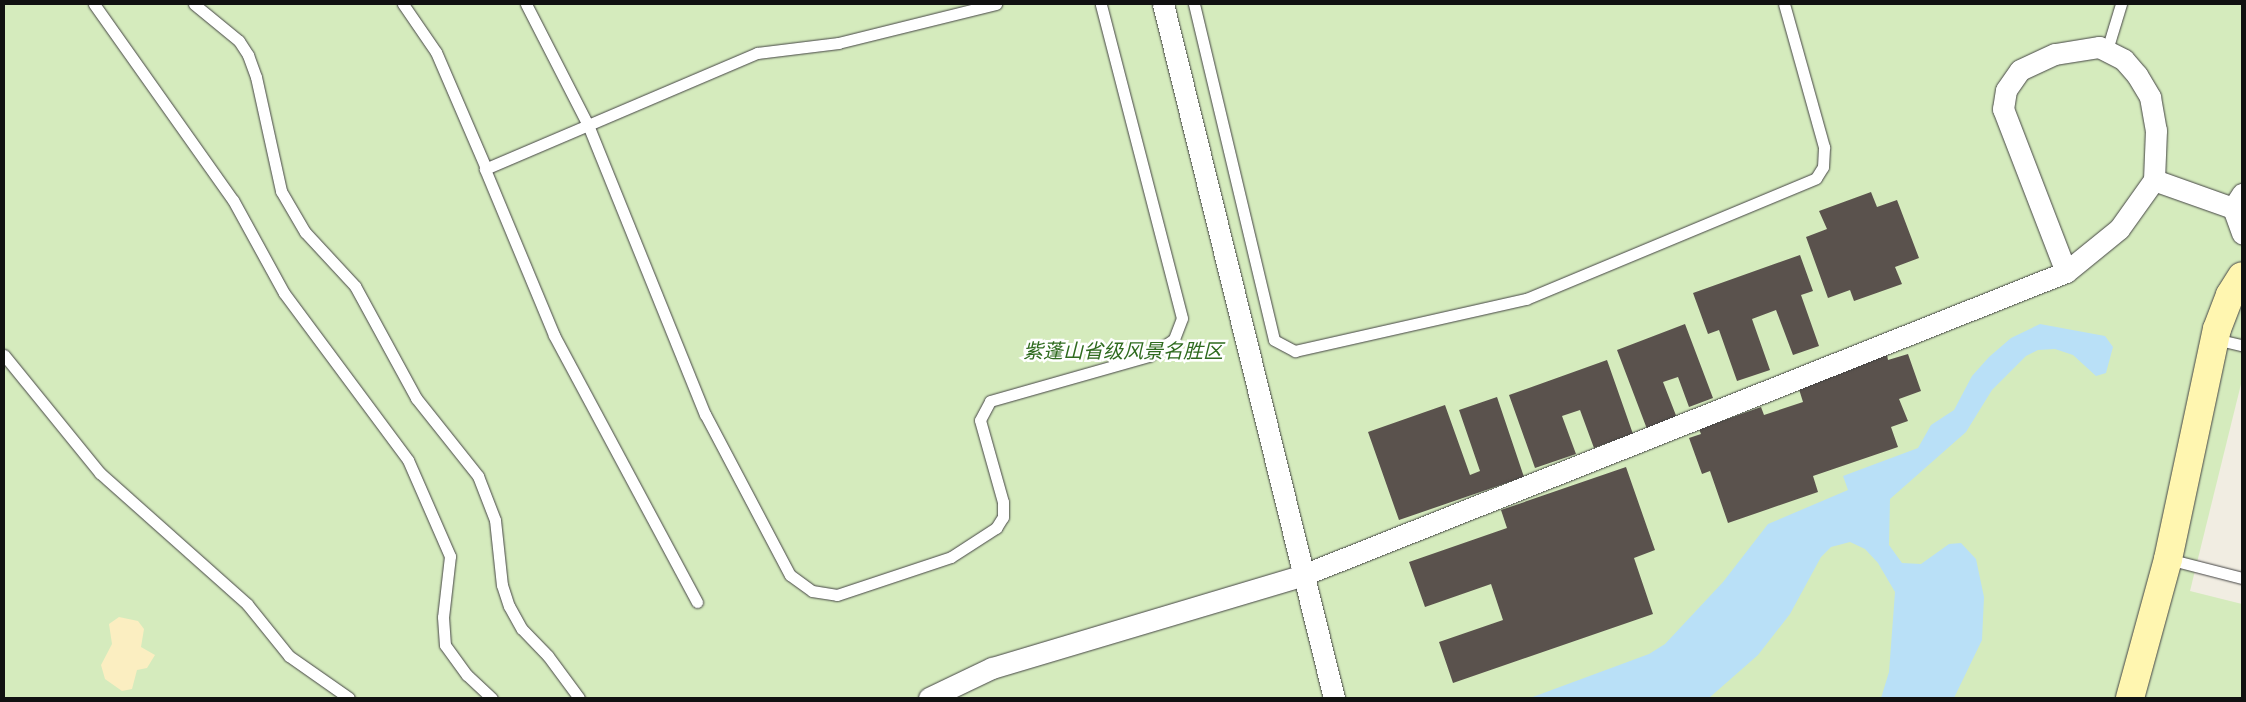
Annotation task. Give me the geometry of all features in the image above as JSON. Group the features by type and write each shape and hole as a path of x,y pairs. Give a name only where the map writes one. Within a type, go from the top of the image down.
{"street":[{"path":"1163,4 1334,698"},
{"path":"929,698 992,668 1303,575 2066,272 2119,229 2154,180 2156,130 2150,97 2124,60 2107,50 2091,46 2075,48 2031,63 2012,78 2003,102 2066,272"},
{"path":"2154,180 2237,201 2242,234"},
{"path":"2130,698 2168,559 2215,339 2224,308 2242,276"}],"lane":[{"path":"94,4 232,200 284,293 408,460 450,556 443,617 446,645 467,675 492,698"},
{"path":"194,4 239,41 248,55 256,76 281,191 306,232 355,286 416,398 478,476 495,520 502,585 509,606 522,630 548,656 579,698"},
{"path":"403,4 436,52 486,168 554,335 697,602"},
{"path":"526,4 588,125 714,431 790,575 812,590 837,595 951,557 996,528 1003,517 1003,502 980,420 990,401 1149,356 1174,339 1182,318 1101,4"},
{"path":"486,168 756,53 838,43 996,4"},
{"path":"1194,4 1274,340 1286,350 1295,352 1526,299 1816,178 1823,167 1824,146 1784,4"},
{"path":"2107,50 2121,4"},
{"path":"2215,339 2242,345"},
{"path":"4,355 100,473 247,604 289,656 349,698"},
{"path":"2168,559 2242,578"}],"green space":[{"name":"紫蓬山省级风景名胜区","path":"4,4 2242,4 2242,698 4,698"}],"sand":[{"path":"119,617 138,621 144,629 141,647 155,655 147,668 137,670 132,689 122,691 105,679 101,665 112,644 109,624"}],"shaded area":[{"path":"2242,380 2242,604 2190,591"}],"water":[{"path":"2040,324 2105,336 2113,347 2106,373 2096,376 2073,355 2055,349 2038,350 2026,356 1992,390 1966,432 1890,499 1889,545 1902,563 1921,564 1949,544 1961,543 1976,559 1984,597 1982,640 1954,698 1881,698 1889,672 1895,592 1878,563 1865,549 1850,542 1831,547 1821,557 1790,614 1758,655 1709,698 1530,698 1649,654 1665,644 1723,582 1768,524 1848,490 1843,476 1918,448 1931,425 1954,410 1972,376 1989,357 2011,338"}],"building":[{"path":"1871,192 1877,207 1897,200 1919,258 1895,267 1902,284 1854,301 1850,290 1828,298 1806,237 1827,229 1819,211"},
{"path":"1800,255 1813,291 1801,295 1819,346 1793,355 1776,310 1752,319 1770,370 1737,381 1719,330 1708,334 1693,293"},
{"path":"1685,324 1713,398 1689,407 1678,377 1663,382 1677,418 1647,429 1617,350"},
{"path":"1908,354 1921,391 1899,399 1908,421 1891,427 1898,447 1813,476 1818,492 1728,523 1710,471 1702,474 1689,438 1701,434 1699,429 1761,407 1764,415 1803,402 1798,386 1887,355 1888,360"},
{"path":"1607,360 1633,434 1594,448 1580,410 1562,416 1576,454 1535,468 1509,395"},
{"path":"1497,397 1524,477 1399,520 1368,432 1445,405 1470,475 1480,471 1459,410"},
{"path":"1626,467 1655,550 1634,558 1653,614 1453,683 1439,642 1503,620 1491,584 1425,607 1409,562 1507,528 1501,510"}]}
